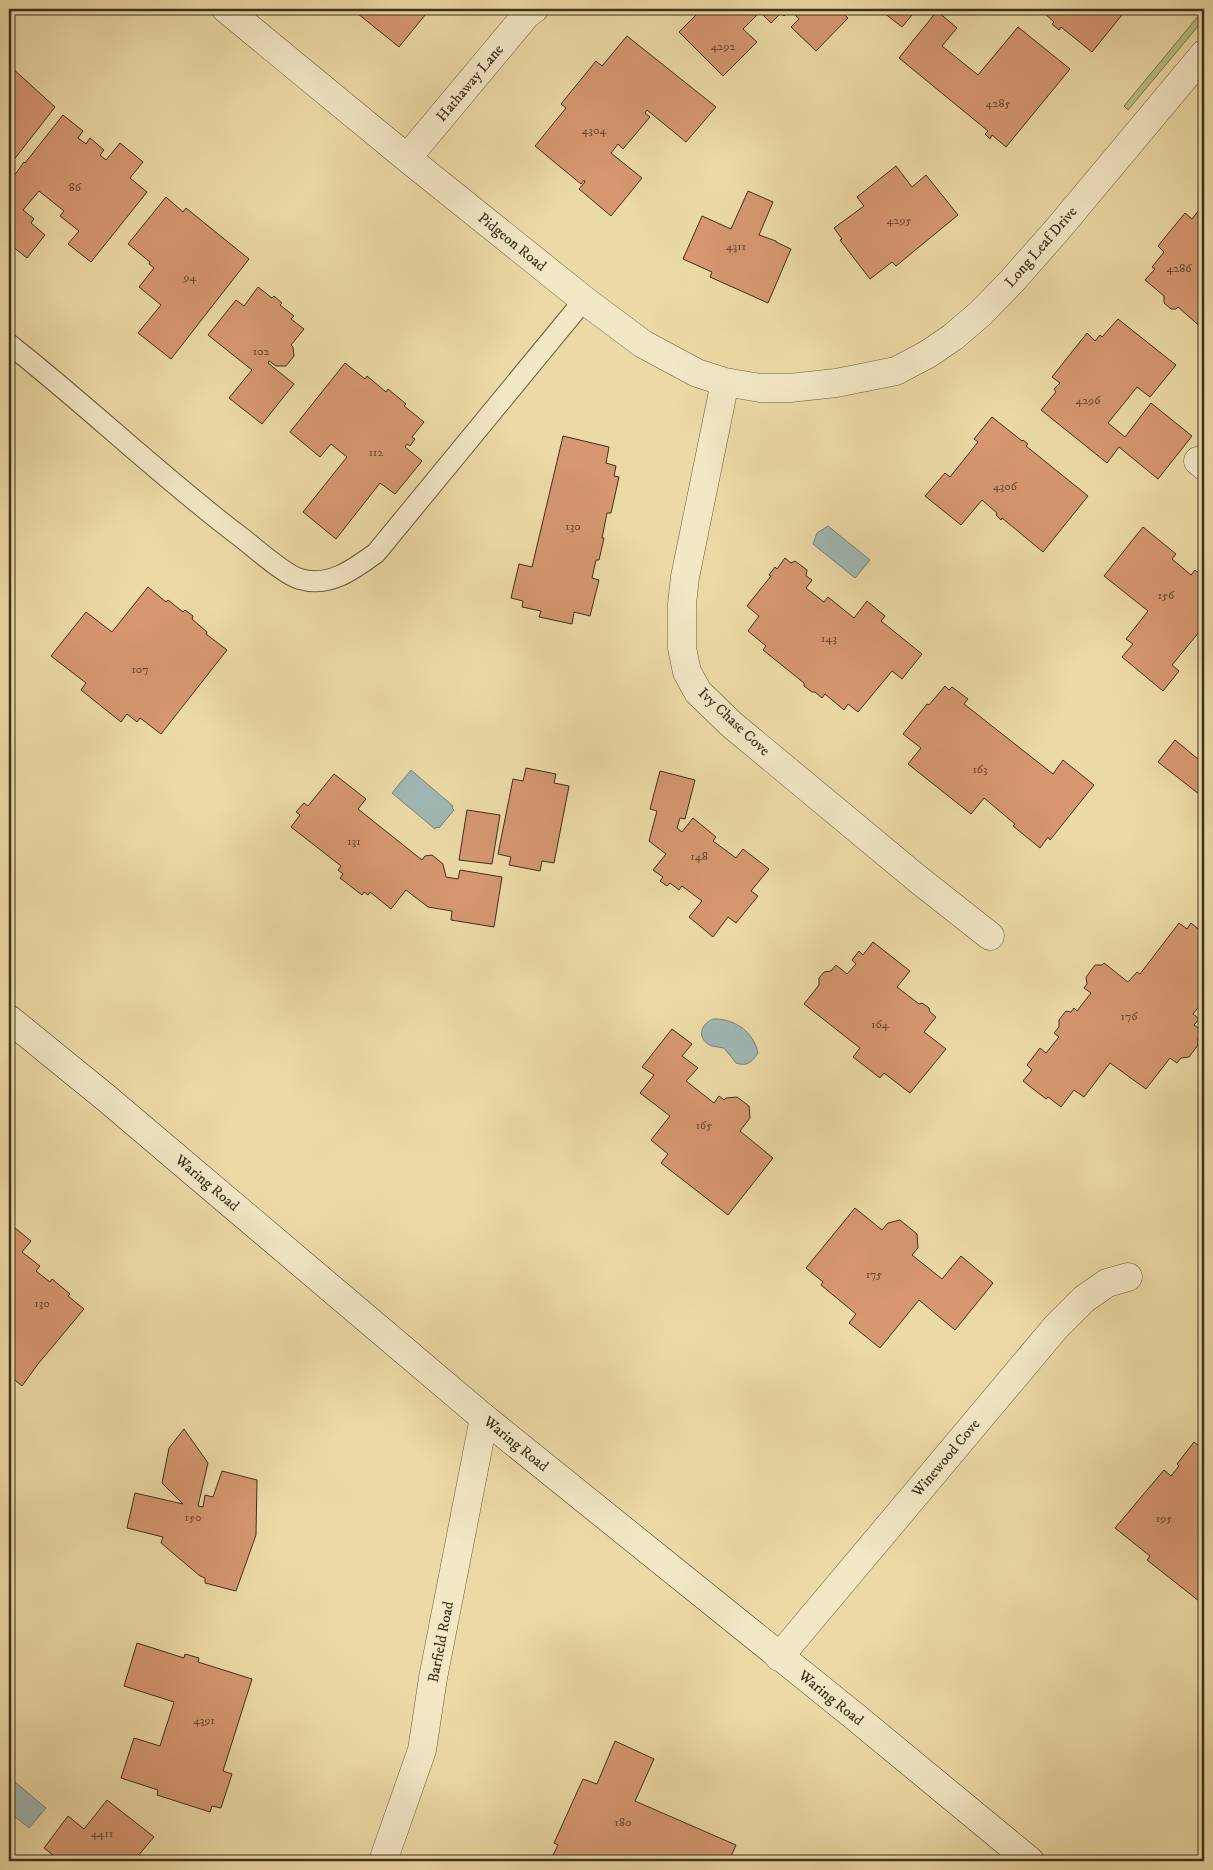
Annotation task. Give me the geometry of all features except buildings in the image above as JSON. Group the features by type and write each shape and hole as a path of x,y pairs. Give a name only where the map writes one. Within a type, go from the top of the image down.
{"street":[{"name":"Pidgeon Road","path":"226,9 407,158 584,300 643,344 697,373 725,382 760,388 790,388 836,383"},
{"name":"Hathaway Lane","path":"407,158 527,14 534,9"},
{"name":"Long Leaf Drive","path":"836,383 896,371 928,354 953,337 981,313 1056,230 1204,54"},
{"name":"Ivy Chase Cove","path":"725,382 685,577 682,604 682,648 688,672 698,692 731,724 919,880 990,936"},
{"name":"Waring Road","path":"9,1019 113,1103 484,1418 853,1715 1030,1861"},
{"name":"Winewood Cove","path":"779,1657 1056,1327 1084,1299 1107,1283 1128,1277"},
{"name":"Barfield Road","path":"383,1861 422,1750 433,1678 484,1418"}],"lane":[{"path":"9,344 206,511 299,579 320,582 348,574 376,553 584,300"}],"green space":[{"path":"1204,9 1204,19 1128,110 1124,106"}],"water":[{"path":"828,526 870,560 855,578 813,544 817,533"},
{"path":"411,770 453,806 454,810 439,828 436,827 435,829 392,793"},
{"path":"713,1019 728,1021 748,1033 756,1045 758,1053 751,1061 746,1064 736,1063 724,1048 712,1046 704,1040 702,1036 703,1029"},
{"path":"9,1777 46,1808 29,1828 9,1812"}]}
